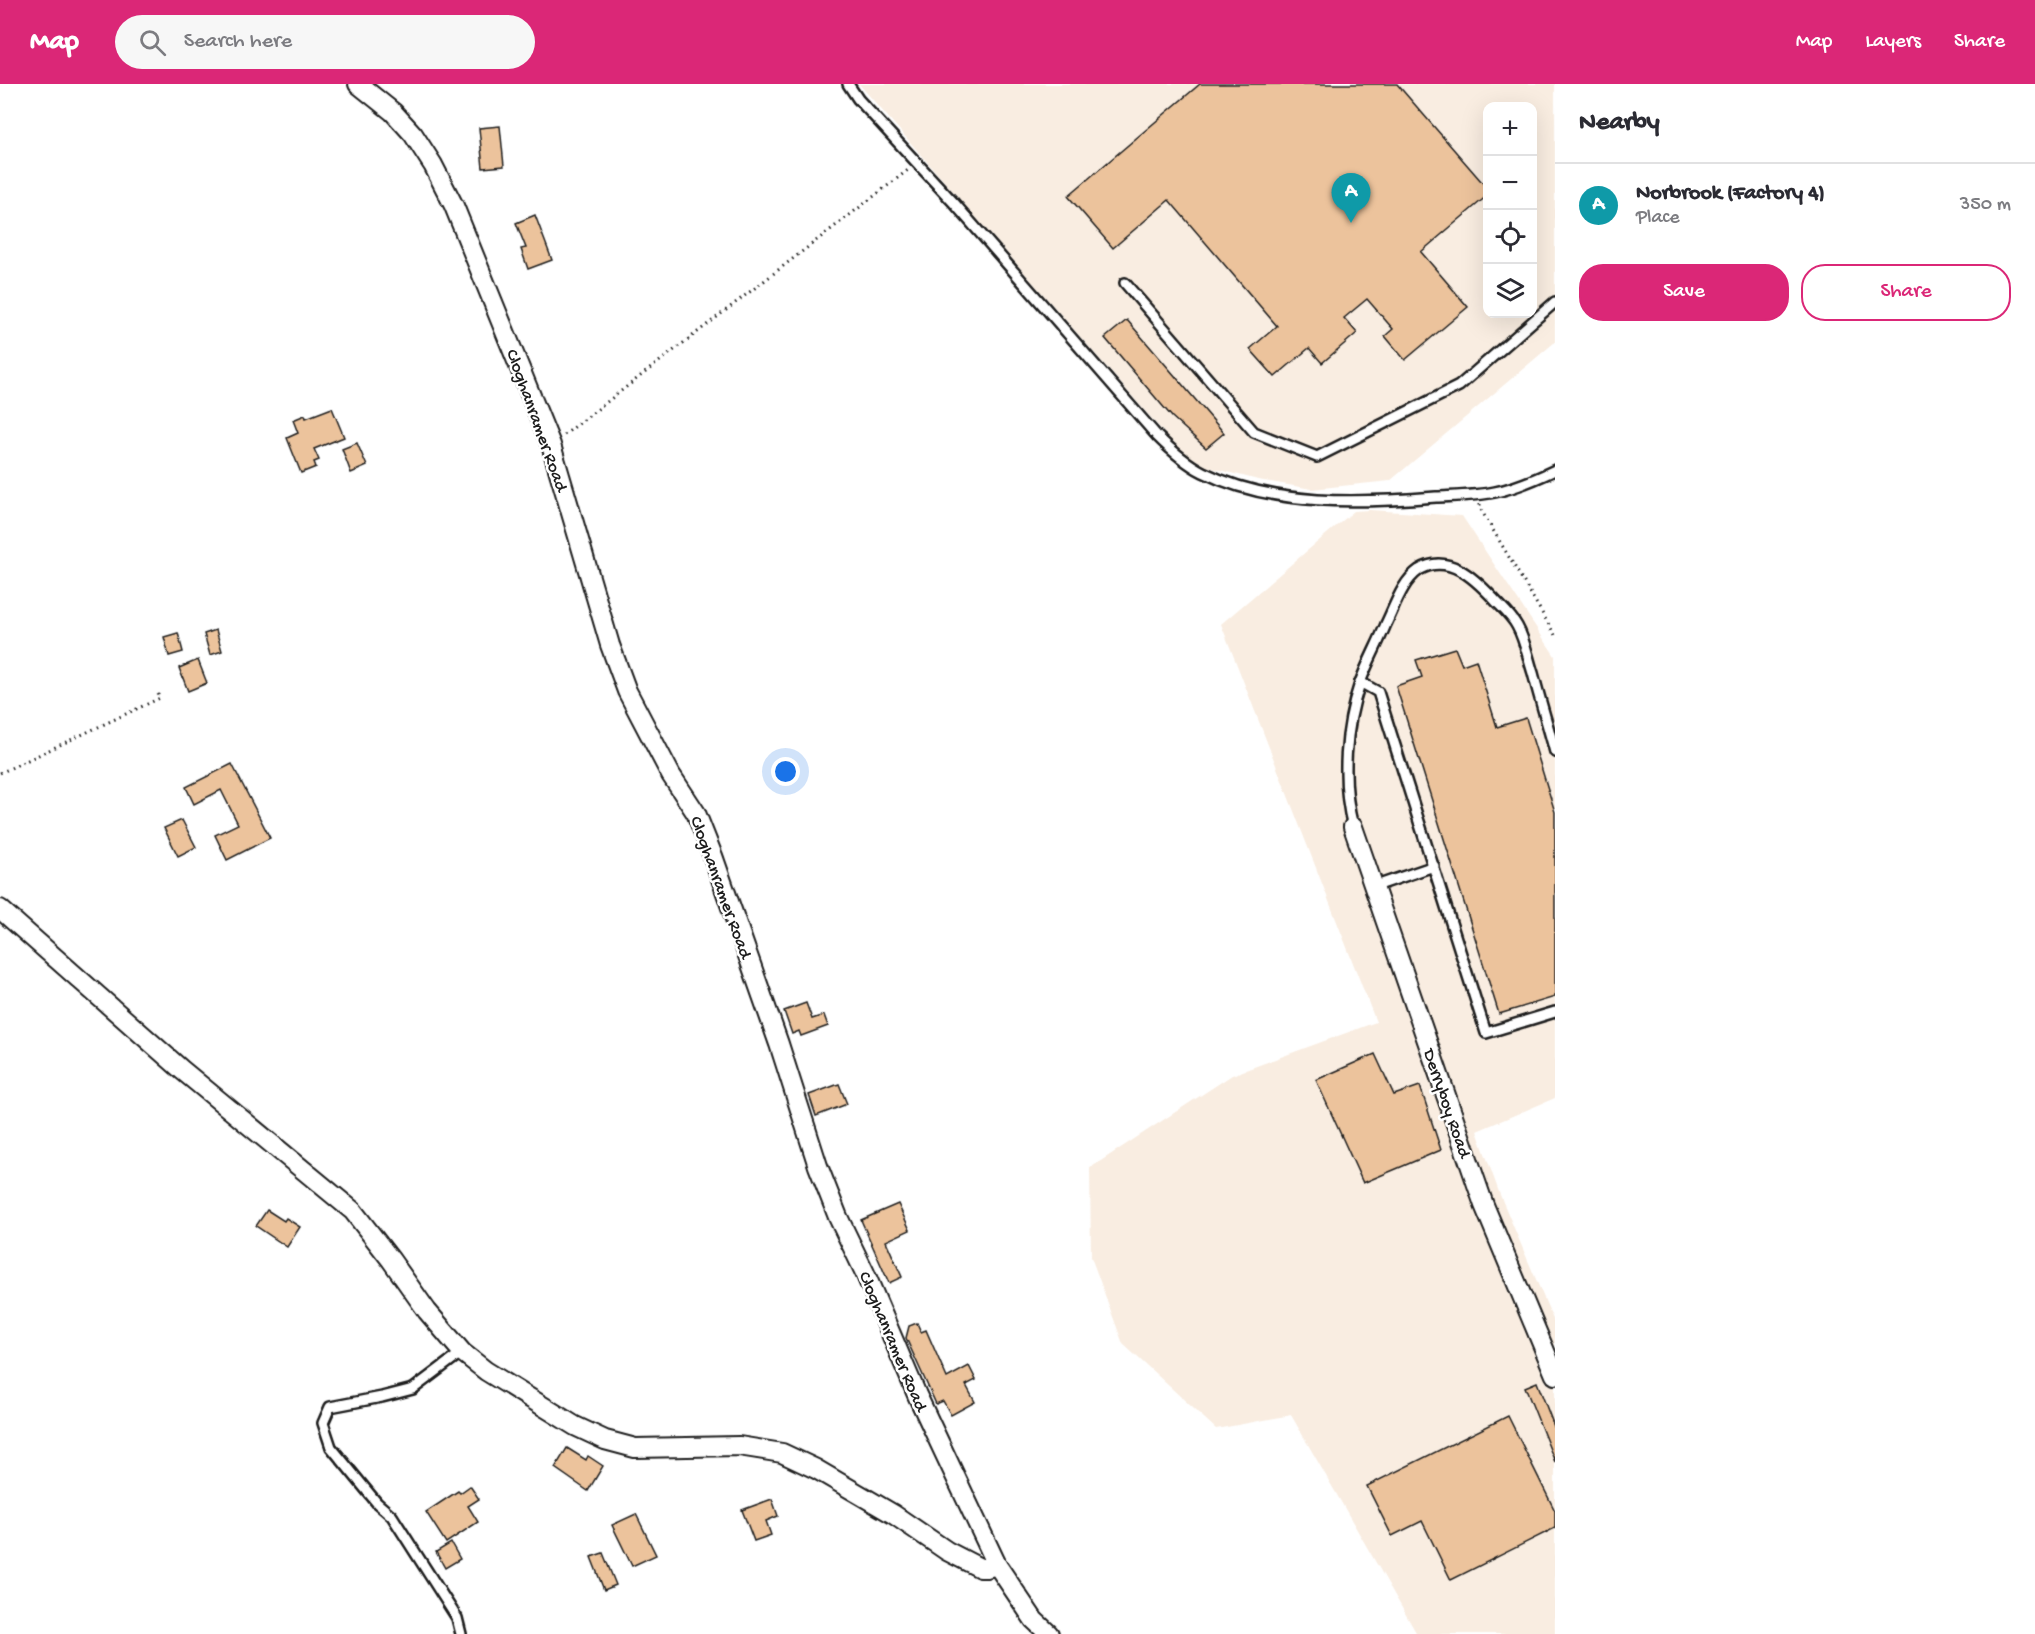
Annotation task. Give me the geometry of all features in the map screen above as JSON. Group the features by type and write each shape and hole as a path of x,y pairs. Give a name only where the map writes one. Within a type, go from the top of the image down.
{"street":[{"name":"Cloghanramer Road","path":"358,84 393,112 413,134 434,165 454,206 551,445 610,645 627,691 671,774 696,813 713,856 779,1044 818,1166 838,1216 917,1395 997,1565 1034,1620 1049,1634"},
{"name":"Derryboy Road","path":"1353,827 1484,1205 1555,1375"},
{"path":"0,909 182,1070 353,1211 427,1311 462,1352 486,1371 575,1425 605,1440 635,1448 740,1446 782,1454 816,1469 980,1568 997,1565"}],"lane":[{"path":"848,84 858,99 954,203 1157,436 1179,457 1204,472 1251,489 1323,501 1406,500 1496,492 1536,480 1555,470"},
{"path":"1125,284 1254,432 1317,457 1459,386 1555,302"},
{"path":"1353,827 1348,811 1347,753 1352,713 1360,682 1402,590 1419,571 1430,566 1441,564 1452,566 1466,573 1482,586 1519,628 1555,753"},
{"path":"1360,682 1378,692 1486,1033 1555,1012"},
{"path":"1373,887 1434,866"},
{"path":"461,1634 457,1618 392,1516 377,1503 330,1447 322,1423 330,1407 413,1389 462,1352"}],"path":[{"path":"551,445 916,163"},
{"path":"1479,494 1480,508 1555,635"},
{"path":"0,773 160,698 158,693"}],"shaded area":[{"path":"859,84 1555,84 1555,342 1390,481 1312,489 1258,480 1208,467 1179,450"},
{"path":"1354,511 1462,516 1555,656 1555,1098 1477,1131 1500,1195 1555,1324 1555,1634 1417,1634 1291,1415 1216,1429 1123,1344 1091,1257 1090,1168 1232,1075 1376,1022 1221,624"}],"building":[{"path":"1200,84 1397,84 1483,183 1483,199 1421,252 1468,307 1405,360 1385,336 1393,329 1367,299 1344,318 1357,333 1322,363 1309,348 1275,377 1250,349 1277,326 1169,200 1113,248 1068,196"},
{"path":"500,126 504,166 483,168 479,128"},
{"path":"535,215 552,260 528,269 521,249 526,248 516,223"},
{"path":"1127,320 1224,433 1206,448 1172,417 1105,338"},
{"path":"332,408 344,437 314,449 319,460 314,462 316,467 301,473 287,438 298,433 293,420 305,415 306,418"},
{"path":"357,443 367,466 351,473 342,449"},
{"path":"216,630 222,651 210,655 204,634"},
{"path":"178,633 183,652 169,656 164,637"},
{"path":"1455,648 1462,665 1476,660 1497,727 1526,718 1555,812 1555,997 1499,1014 1396,686 1422,677 1416,660"},
{"path":"198,660 207,683 188,691 179,668"},
{"path":"232,764 270,838 227,860 215,835 238,824 221,790 194,804 186,787"},
{"path":"182,820 196,847 178,856 164,828"},
{"path":"806,1003 812,1019 824,1015 828,1026 801,1036 799,1031 792,1034 784,1011"},
{"path":"1375,1054 1394,1095 1420,1086 1441,1150 1363,1183 1316,1080"},
{"path":"839,1084 847,1104 816,1116 809,1095"},
{"path":"898,1204 910,1230 886,1241 902,1277 889,1283 861,1220"},
{"path":"267,1210 284,1221 286,1218 300,1227 287,1247 256,1226"},
{"path":"917,1323 921,1332 926,1330 947,1378 969,1366 976,1380 966,1385 975,1402 951,1415 943,1401 936,1404 906,1338 909,1326"},
{"path":"1537,1382 1555,1429 1555,1462 1525,1387"},
{"path":"1508,1416 1555,1511 1555,1528 1451,1580 1422,1521 1392,1536 1367,1486"},
{"path":"567,1448 586,1460 588,1456 603,1466 588,1491 555,1468"},
{"path":"470,1486 479,1499 468,1506 478,1522 446,1543 426,1512 458,1491 460,1493"},
{"path":"772,1499 778,1516 766,1521 771,1535 754,1541 742,1510"},
{"path":"636,1514 656,1555 632,1566 612,1525"},
{"path":"451,1543 460,1559 445,1568 436,1552"},
{"path":"603,1553 616,1585 604,1590 591,1557"}],"place":[{"name":"Norbrook (Factory 4)","path":"1351,223"}]}
